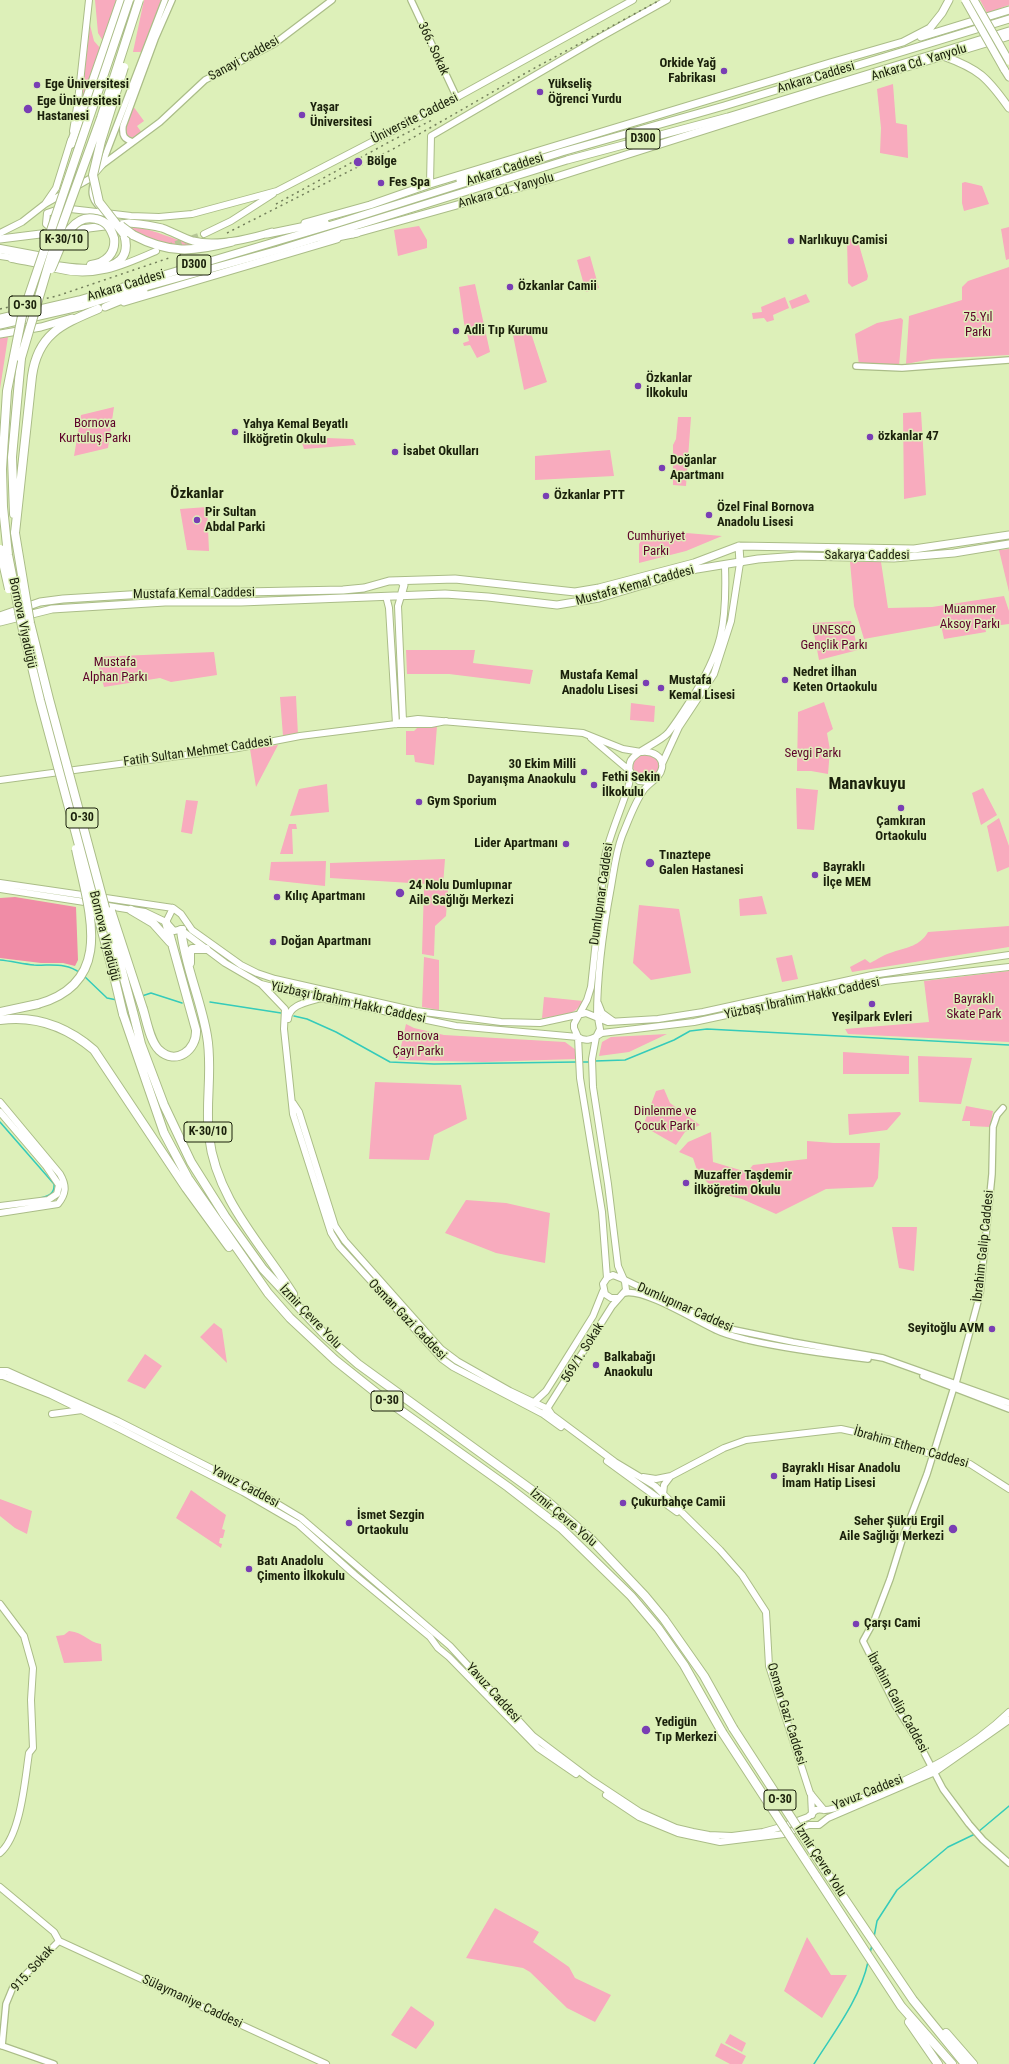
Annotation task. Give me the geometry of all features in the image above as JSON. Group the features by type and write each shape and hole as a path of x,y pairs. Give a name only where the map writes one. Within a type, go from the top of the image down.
{"highway":[{"path":"70,144 121,0"},
{"name":"Bornova Viyadüğü","path":"123,1014 114,972 40,700 22,626 8,555 3,506 3,431 10,369 22,316 129,0"},
{"name":"Bornova Viyadüğü","path":"133,1012 30,623 15,533 12,479 13,422 21,358 52,253 101,118 139,0"},
{"name":"O-30","path":"12,258 90,270 109,266 116,263 124,256 127,248 124,234 113,216 99,202 93,175 101,141 124,64 139,0"},
{"path":"113,216 134,234 159,246 185,251 207,248 231,242"},
{"name":"K-30/10","path":"0,249 83,264 99,264 112,252 114,238 110,227 101,220 86,218 74,224 69,229 36,304"},
{"path":"15,533 34,366 37,356 45,340 65,323 102,308"},
{"path":"0,550 9,589 22,626"},
{"path":"0,1012 38,1004 59,997 69,990 81,977 91,956 91,924 75,847 75,826"},
{"path":"101,889 116,923 154,1043 164,1054 172,1056 182,1055 194,1046 197,1037 166,922"},
{"path":"131,910 153,923 174,948"},
{"name":"K-30/10","path":"181,930 185,956 208,1038 208,1121 214,1165 234,1208 303,1310"},
{"name":"K-30/10","path":"191,975 190,952 196,948 206,949"},
{"name":"İzmir Çevre Yolu","path":"133,1012 141,1044 156,1084 191,1162 225,1216 263,1269 326,1336 364,1369 547,1501 590,1538 645,1596 664,1619 704,1676 733,1728 895,1974 913,2000 965,2064"},
{"name":"İzmir Çevre Yolu","path":"123,1014 164,1133 188,1178 268,1293 290,1318 335,1360 379,1395 508,1487 561,1528 631,1596 658,1628 684,1665 722,1732 901,2006 952,2064"},
{"path":"0,1020 26,1018 49,1023 79,1037 94,1050 186,1188 234,1253 268,1293"},
{"path":"913,2000 950,2036 973,2064"},
{"path":"901,2006 906,2018 938,2064"}],"main road":[{"path":"45,204 56,188 70,144 78,101 90,0"},
{"name":"Üniversite Caddesi","path":"57,232 48,228 45,220 47,214 56,209 74,208 113,216 178,216 277,191 457,98 633,0"},
{"path":"430,184 430,136 667,0"},
{"name":"Ankara Cd. Yanyolu","path":"267,234 370,205 430,184 903,42 930,28 942,13 949,0"},
{"path":"965,0 1009,77"},
{"path":"974,0 1009,61"},
{"path":"903,42 1009,10"},
{"name":"Ankara Caddesi","path":"0,318 79,300 387,208 562,152 724,106 1009,19"},
{"name":"Ankara Caddesi","path":"0,325 83,306 278,250 567,160 728,117 1009,31"},
{"name":"Ankara Cd. Yanyolu","path":"0,334 41,327 357,233 550,179 1009,36"},
{"path":"942,56 966,64 980,72 993,85 1009,108"},
{"path":"0,233 22,222 45,204 91,178 102,165"},
{"path":"414,199 489,167"},
{"path":"204,234 231,221 277,191"},
{"path":"0,239 129,223 146,224 162,228 193,241 231,242 387,208"},
{"path":"278,250 357,233"},
{"path":"0,256 63,271 88,274 126,264 156,251"},
{"path":"102,308 192,274"},
{"name":"Sakarya Caddesi","path":"739,546 914,549 1009,535"},
{"name":"Sakarya Caddesi","path":"725,566 758,559 798,556 894,558 954,553 1009,544"},
{"path":"584,733 639,781 651,782 659,776 662,764 680,727 714,674 731,621 740,563 739,546"},
{"name":"Mustafa Kemal Caddesi","path":"401,581 455,579 575,592 599,588 694,563 739,546"},
{"path":"630,772 632,760 641,752 663,739 673,727 706,676 717,652 724,621 725,566 723,560 725,551"},
{"name":"Mustafa Kemal Caddesi","path":"401,596 450,595 557,605 599,598 696,569 725,566"},
{"path":"396,724 389,608 383,589 389,581 401,581 404,585 398,606 403,721"},
{"name":"Mustafa Kemal Caddesi","path":"0,616 40,602 63,599 145,594 343,590 364,588 389,581"},
{"path":"386,596 401,596"},
{"name":"Mustafa Kemal Caddesi","path":"0,622 52,609 83,606 165,602 241,602 386,596"},
{"path":"396,724 418,718 584,733 623,749 641,752 649,751 656,754 662,764"},
{"path":"396,724 431,724 446,721"},
{"name":"Fatih Sultan Mehmet Caddesi","path":"0,780 396,724"},
{"name":"Dumlupınar Caddesi","path":"578,1016 587,1000 591,987 602,878 609,839 630,782 630,772"},
{"name":"Dumlupınar Caddesi","path":"597,1017 600,961 616,860 621,838 642,792 651,782"},
{"path":"0,883 174,908 166,922 145,912 8,890 0,890"},
{"name":"Yüzbaşı İbrahim Hakkı Caddesi","path":"174,908 186,920 192,930 241,965 275,979 416,1011 501,1022 540,1023 578,1016 586,1013 597,1017 604,1022 658,1019 690,1014 872,974 1009,954"},
{"path":"181,930 185,927 186,920"},
{"name":"Yüzbaşı İbrahim Hakkı Caddesi","path":"166,922 174,931 181,930 225,964 261,984 296,993 456,1026 578,1036 585,1040 596,1037 602,1033 694,1022 885,981 1009,967"},
{"name":"Osman Gazi Caddesi","path":"261,984 285,1009 284,1029 293,1114 331,1233 339,1246 442,1358 453,1367 543,1414 582,1441 653,1496 689,1521"},
{"name":"Osman Gazi Caddesi","path":"286,1039 290,1011 296,1006 321,997"},
{"name":"Dumlupınar Caddesi","path":"597,997 602,1013 607,1018 614,1021"},
{"path":"578,1016 574,1024 574,1028 578,1036 580,1073 602,1212 606,1278 603,1284 603,1291 608,1297 618,1298 624,1293 626,1286 623,1279 613,1275 606,1278"},
{"path":"596,1037 599,1034 601,1025 597,1017"},
{"name":"Dumlupınar Caddesi","path":"592,1059 598,1040 602,1036 612,1033"},
{"name":"Dumlupınar Caddesi","path":"596,1037 592,1059 595,1109 608,1184 618,1266 623,1279"},
{"path":"0,1102 60,1174 65,1182 65,1190 64,1197 58,1204 0,1213"},
{"name":"Osman Gazi Caddesi","path":"293,1103 299,1112 335,1226 345,1240 441,1349 457,1361 510,1391 534,1401 548,1409 552,1415 616,1462 637,1475 663,1495 720,1550 742,1574 766,1612 769,1666 810,1793 825,1810"},
{"path":"0,1112 51,1172 59,1185 57,1194 48,1200 0,1206"},
{"name":"569/1. Sokak","path":"529,1408 534,1401 546,1391 553,1380 593,1316 603,1291"},
{"name":"569/1. Sokak","path":"543,1414 548,1409 618,1298"},
{"name":"Yavuz Caddesi","path":"0,1371 7,1371 118,1421 256,1491 301,1518 450,1646 542,1745 590,1779 645,1814 676,1828 709,1835 732,1836 763,1832 808,1817 816,1810 825,1810 866,1796 933,1769 974,1740 1009,1712"},
{"name":"Yavuz Caddesi","path":"0,1376 51,1395 83,1410 244,1492 298,1524 355,1575 430,1636 444,1653 538,1748 639,1817 678,1833 720,1842 784,1834 815,1824 819,1825 933,1769 1009,1720"},
{"path":"52,1414 83,1410"},
{"name":"İbrahim Ethem Caddesi","path":"653,1487 724,1448 746,1440 841,1429 895,1441 970,1464 988,1477 1009,1489"},
{"name":"İbrahim Ethem Caddesi","path":"637,1475 659,1479 672,1476"},
{"path":"663,1495 664,1485 672,1476"},
{"name":"İbrahim Ethem Caddesi","path":"988,1477 990,1482 1009,1494"},
{"name":"İbrahim Ethem Caddesi","path":"653,1487 659,1479"},
{"path":"642,1487 653,1487 653,1496"},
{"path":"0,1604 24,1636 33,1668 31,1700 33,1748 29,1753 22,1802 13,1831 0,1853"},
{"path":"444,1653 443,1646 446,1644 450,1646"},
{"path":"810,1793 812,1820 815,1824"},
{"path":"825,1810 827,1816 825,1821"},
{"path":"0,1887 54,1932 59,1941"},
{"name":"Sülaymaniye Caddesi","path":"59,1941 326,2064"}],"street":[{"path":"113,216 99,207 92,196 92,188 165,0"},
{"path":"133,142 126,140 123,135 123,126 155,39 172,0"},
{"name":"Sanayi Caddesi","path":"102,165 160,122 205,80 274,44 332,0"},
{"name":"366. Sokak","path":"411,0 457,98"},
{"path":"856,366 902,368 1009,360"},
{"name":"İbrahim Galip Caddesi","path":"1003,1108 997,1115 993,1127 992,1174 980,1294 934,1454 874,1621 863,1641 895,1705 944,1789 979,1836 1009,1863"},
{"name":"Dumlupınar Caddesi","path":"623,1279 725,1328 882,1358 955,1385"},
{"name":"Dumlupınar Caddesi","path":"624,1293 631,1292 643,1295 679,1310 723,1333 777,1347 882,1361 1009,1403"},
{"path":"955,1385 1009,1409"},
{"name":"915. Sokak","path":"1,2046 6,2004 14,1988 59,1941"},
{"path":"1,2046 54,2064"}],"green space":[{"path":"95,0 116,0 103,41 98,33"},
{"path":"144,0 161,0 142,52 133,52"},
{"path":"980,0 1009,0 1009,5 987,13"},
{"path":"90,25 94,41 101,49 81,107"},
{"path":"893,84 896,123 907,125 908,158 880,153 881,128 877,89"},
{"path":"133,106 144,121 137,126 142,133 134,138 128,136 125,131"},
{"path":"965,182 982,186 989,204 964,211 962,203 962,183"},
{"path":"419,226 427,240 427,248 398,256 394,230"},
{"path":"131,227 149,230 185,242 204,245 183,249 137,235"},
{"path":"1009,227 1009,259 1006,260 1001,229"},
{"path":"857,238 868,276 867,280 852,287 848,283 847,239"},
{"path":"590,256 599,288 586,292 577,260"},
{"name":"75.Yıl Parkı","path":"1009,267 1009,355 932,359 906,364 909,316 962,300 962,287 968,281"},
{"path":"475,284 490,352 477,358 470,345 464,346 463,343 469,341 464,323 459,287"},
{"path":"806,294 810,302 792,309 789,301"},
{"path":"785,297 789,308 773,315 774,320 767,322 764,318 753,319 752,313 762,312 761,307"},
{"path":"901,318 903,320 899,366 859,365 855,334 877,323"},
{"path":"530,330 547,382 524,390 513,335"},
{"path":"8,337 0,389 0,338"},
{"name":"Bornova Kurtuluş Parkı","path":"114,407 108,448 74,456 81,415"},
{"path":"921,412 926,495 904,499 903,413"},
{"path":"678,417 691,417 686,486 673,485 673,445 676,439"},
{"path":"300,437 353,439 356,445 304,449"},
{"path":"610,450 614,476 535,480 535,456"},
{"path":"207,507 209,551 187,550 180,509"},
{"name":"Cumhuriyet Parkı","path":"663,531 722,536 686,551 639,563 639,544 647,532"},
{"path":"1009,549 1009,592 999,550"},
{"name":"Muammer Aksoy Parkı","path":"850,562 881,562 888,608 932,607 1004,596 1009,611 1009,624 985,627 986,632 944,639 941,625 864,639 854,606"},
{"name":"UNESCO Gençlik Parkı","path":"851,621 858,650 819,660 812,623"},
{"path":"406,650 475,650 473,663 533,670 530,684 449,674 407,674"},
{"name":"Mustafa Alphan Parkı","path":"214,652 217,675 171,682 160,678 104,687 96,657"},
{"path":"296,696 298,735 283,736 280,697"},
{"name":"Sevgi Parkı","path":"824,702 833,729 827,733 830,750 828,774 811,771 797,771 798,712"},
{"path":"631,703 655,706 654,722 630,720"},
{"path":"419,726 437,726 434,765 415,762 414,755 406,755 406,731 414,731"},
{"path":"278,745 256,787 250,749"},
{"path":"646,754 655,758 659,767 655,776 646,780 637,776 633,767 637,758"},
{"path":"327,784 329,812 290,816 299,789"},
{"path":"796,788 818,790 814,830 797,829"},
{"path":"983,788 997,815 981,825 972,793"},
{"path":"186,800 198,801 192,834 181,832"},
{"path":"999,818 1009,846 1009,867 997,872 987,826"},
{"path":"289,824 296,824 297,829 292,829 293,854 280,854"},
{"path":"445,859 443,885 330,878 330,863"},
{"path":"326,861 325,886 269,880 271,862"},
{"path":"424,887 448,889 446,916 435,926 434,956 422,954"},
{"path":"762,896 767,914 740,916 739,899"},
{"path":"639,905 679,909 691,973 651,980 633,963"},
{"path":"1009,926 1009,947 852,972 850,967 865,959 870,963 887,954 913,945 925,937 928,932"},
{"path":"792,955 798,979 782,982 776,958"},
{"path":"424,957 439,960 439,1010 422,1007"},
{"name":"Bayraklı Skate Park","path":"1009,971 1009,1042 848,1034 845,1029 929,1022 924,981"},
{"path":"544,997 583,1001 575,1011 571,1013 542,1018"},
{"name":"Bornova Çayı Parkı","path":"406,1024 414,1028 444,1035 565,1042 576,1050 575,1059 484,1062 398,1060"},
{"path":"667,1034 629,1052 599,1056 602,1042 611,1037"},
{"path":"843,1052 909,1056 909,1074 843,1074"},
{"path":"918,1056 972,1058 961,1104 919,1102"},
{"path":"375,1082 461,1085 467,1119 434,1135 429,1160 369,1159"},
{"name":"Dinlenme ve Çocuk Parkı","path":"664,1089 670,1103 700,1125 685,1132 676,1145 643,1126 656,1091"},
{"path":"966,1106 993,1111 990,1127 970,1126 970,1121 962,1121"},
{"path":"900,1112 901,1114 887,1130 849,1135 848,1114"},
{"path":"711,1132 713,1162 747,1172 753,1165 807,1159 807,1141 834,1143 880,1143 878,1178 873,1187 826,1189 776,1214 742,1199 718,1193 698,1173 693,1158 679,1152 688,1142"},
{"path":"466,1200 506,1203 550,1213 545,1263 496,1253 445,1233"},
{"path":"892,1227 917,1227 914,1271 899,1268"},
{"path":"214,1323 222,1329 227,1363 200,1337"},
{"path":"145,1354 162,1366 145,1389 127,1381"},
{"path":"191,1490 226,1515 222,1529 225,1530 223,1538 220,1538 219,1543 222,1544 221,1548 176,1518"},
{"path":"0,1499 32,1511 27,1534 15,1528 0,1516"},
{"path":"69,1631 101,1644 102,1661 64,1663 56,1636 64,1635"},
{"path":"495,1908 539,1932 533,1942 569,1967 575,1978 611,1995 595,2022 567,2008 530,1972 523,1968 466,1958"},
{"path":"807,1937 831,1975 847,1975 822,2018 784,1991"},
{"path":"411,2006 434,2022 434,2025 416,2049 391,2035"},
{"path":"730,2034 746,2043 742,2052 725,2043"},
{"path":"721,2043 746,2056 742,2064 730,2064 715,2056"}],"shaded area":[{"path":"15,897 76,907 78,960 75,966 63,963 41,963 0,958 0,898"}],"waterway":[{"path":"0,960 34,965 64,966 70,967 80,973"},
{"path":"84,976 107,998 117,1000"},
{"path":"142,996 151,993 182,1003"},
{"path":"210,1002 281,1013"},
{"path":"294,1016 307,1019 336,1032 390,1062 434,1064 577,1062"},
{"path":"595,1061 625,1060 674,1040 690,1031 707,1029 1009,1045"},
{"path":"581,1062 591,1062"},
{"path":"0,1122 54,1184 52,1192 40,1198"},
{"path":"978,1832 1009,1806"},
{"path":"874,1937 877,1921 897,1890 948,1847 975,1834"},
{"path":"870,1953 872,1945"},
{"path":"814,2064 853,2002 868,1962"}],"tunnel":[{"path":"167,247 204,234"}],"railway":[{"path":"227,233 395,148 531,70 660,0"},
{"path":"276,204 434,119"},
{"path":"0,309 57,296 169,258"}],"place":[{"name":"Orkide Yağ Fabrikası","path":"724,71"},
{"name":"Ege Üniversitesi","path":"37,85"},
{"name":"Yükseliş Öğrenci Yurdu","path":"540,92"},
{"name":"Ege Üniversitesi Hastanesi","path":"28,109"},
{"name":"Yaşar Üniversitesi","path":"302,115"},
{"name":"Bölge","path":"358,162"},
{"name":"Fes Spa","path":"381,183"},
{"name":"Narlıkuyu Camisi","path":"791,241"},
{"name":"Özkanlar Camii","path":"510,287"},
{"name":"Adli Tıp Kurumu","path":"456,331"},
{"name":"Özkanlar İlkokulu","path":"638,386"},
{"name":"Yahya Kemal Beyatlı İlköğretin Okulu","path":"235,432"},
{"name":"özkanlar 47","path":"870,437"},
{"name":"İsabet Okulları","path":"395,452"},
{"name":"Doğanlar Apartmanı","path":"662,468"},
{"name":"Özkanlar PTT","path":"546,496"},
{"name":"Özel Final Bornova Anadolu Lisesi","path":"709,515"},
{"name":"Pir Sultan Abdal Parki","path":"197,520"},
{"name":"Nedret İlhan Keten Ortaokulu","path":"785,680"},
{"name":"Mustafa Kemal Anadolu Lisesi","path":"646,683"},
{"name":"Mustafa Kemal Lisesi","path":"661,688"},
{"name":"30 Ekim Milli Dayanışma Anaokulu","path":"584,772"},
{"name":"Fethi Sekin İlkokulu","path":"594,785"},
{"name":"Gym Sporium","path":"419,802"},
{"name":"Çamkıran Ortaokulu","path":"901,808"},
{"name":"Lider Apartmanı","path":"566,844"},
{"name":"Tınaztepe Galen Hastanesi","path":"650,863"},
{"name":"Bayraklı İlçe MEM","path":"815,875"},
{"name":"24 Nolu Dumlupınar Aile Sağlığı Merkezi","path":"400,893"},
{"name":"Kılıç Apartmanı","path":"277,897"},
{"name":"Doğan Apartmanı","path":"273,942"},
{"name":"Yeşilpark Evleri","path":"872,1004"},
{"name":"Muzaffer Taşdemir İlköğretim Okulu","path":"686,1183"},
{"name":"Seyitoğlu AVM","path":"992,1329"},
{"name":"Balkabağı Anaokulu","path":"596,1365"},
{"name":"Bayraklı Hisar Anadolu İmam Hatip Lisesi","path":"774,1476"},
{"name":"Çukurbahçe Camii","path":"623,1503"},
{"name":"İsmet Sezgin Ortaokulu","path":"349,1523"},
{"name":"Seher Şükrü Ergil Aile Sağlığı Merkezi","path":"953,1529"},
{"name":"Batı Anadolu Çimento İlkokulu","path":"249,1569"},
{"name":"Çarşı Cami","path":"856,1624"},
{"name":"Yedigün Tıp Merkezi","path":"646,1730"}],"district":[{"name":"Özkanlar","path":"197,494"},
{"name":"Manavkuyu","path":"867,785"}]}
